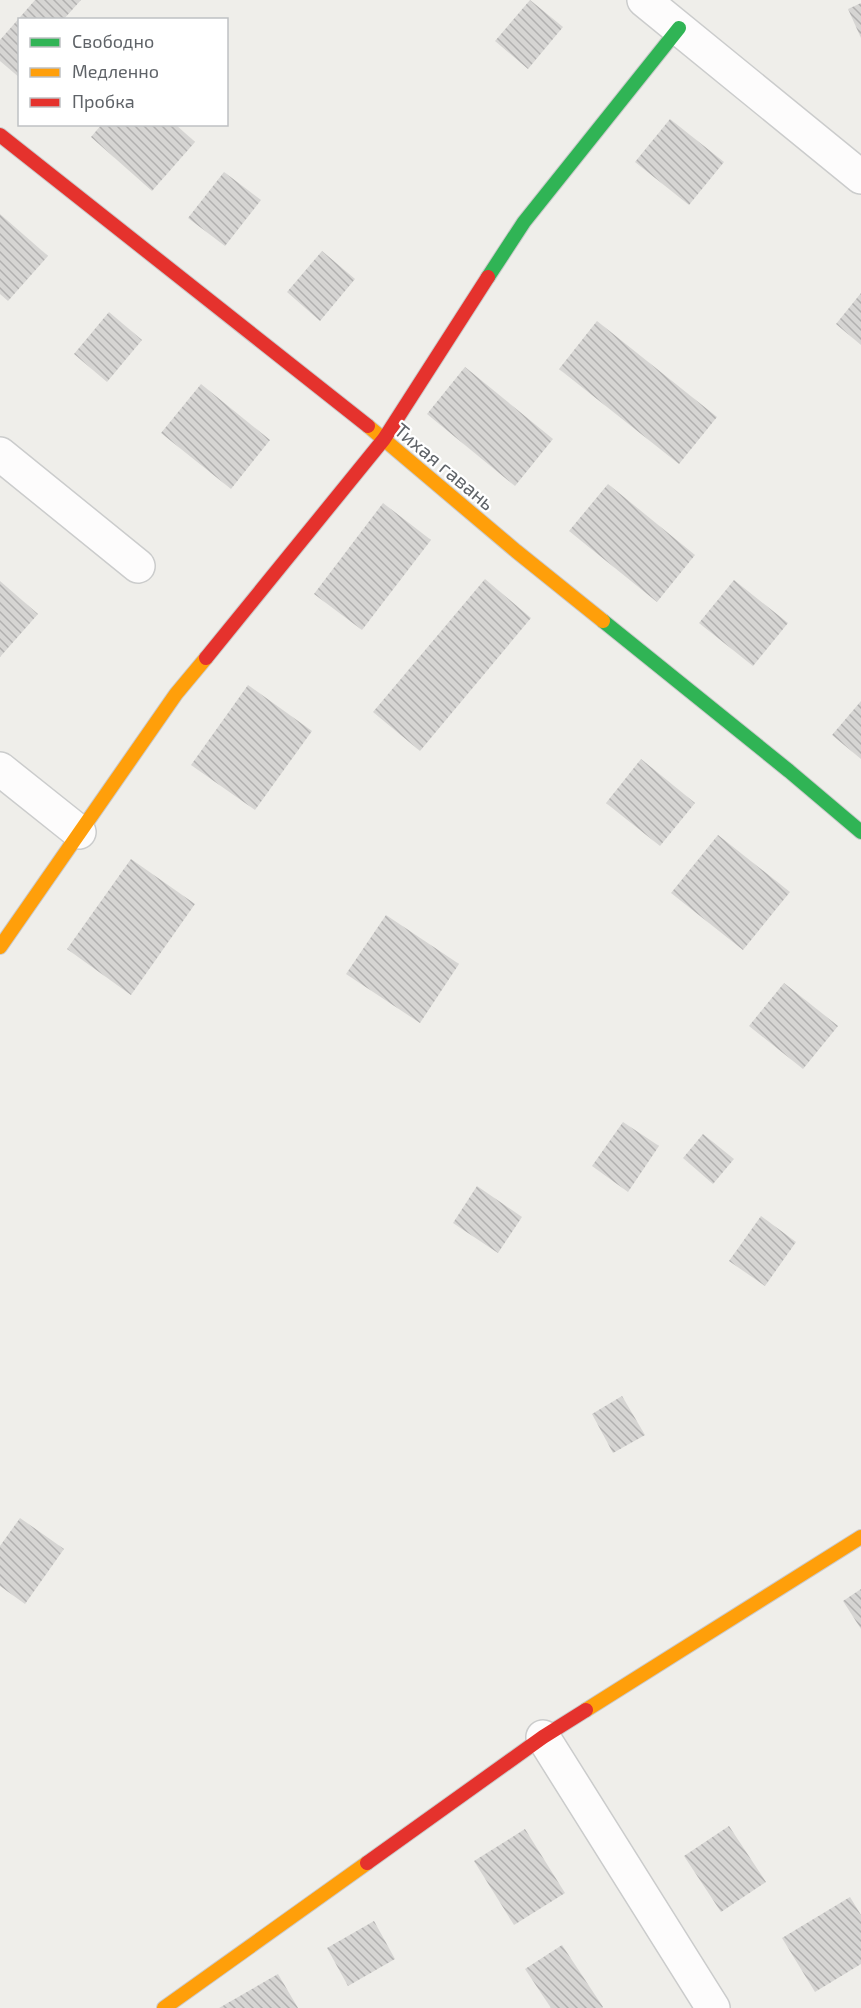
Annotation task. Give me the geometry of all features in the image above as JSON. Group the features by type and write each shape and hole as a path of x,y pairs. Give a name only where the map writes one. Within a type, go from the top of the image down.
{"street":[{"path":"644,0 861,177"},
{"path":"0,947 176,694 384,439 524,222 679,28"},
{"name":"Тихая гавань","path":"0,135 384,439 516,551 789,771 861,832"},
{"path":"0,454 138,566"},
{"path":"0,769 79,832"},
{"path":"177,2004 543,1737 861,1537"},
{"path":"543,1737 713,2008"}],"building":[{"path":"35,0 81,0 65,18 19,18"},
{"path":"530,0 563,27 528,69 495,41"},
{"path":"861,3 861,38 848,9"},
{"path":"18,19 18,76 0,61 0,40"},
{"path":"670,119 724,162 689,205 635,162"},
{"path":"100,126 177,126 195,142 152,191 91,137"},
{"path":"224,172 261,200 225,246 188,218"},
{"path":"0,214 48,256 8,301 0,294"},
{"path":"322,251 355,279 320,321 287,292"},
{"path":"861,293 861,345 836,324"},
{"path":"109,312 142,340 107,382 74,354"},
{"path":"597,321 717,417 679,464 559,369"},
{"path":"465,367 553,439 515,486 427,414"},
{"path":"201,384 270,440 231,489 161,433"},
{"path":"608,484 695,555 657,602 569,531"},
{"path":"383,503 431,540 362,630 314,594"},
{"path":"485,579 531,618 420,751 373,712"},
{"path":"734,580 788,623 753,666 699,623"},
{"path":"0,581 38,614 0,657"},
{"path":"248,685 312,731 255,810 191,765"},
{"path":"861,701 861,759 832,735"},
{"path":"641,759 695,803 660,846 606,803"},
{"path":"718,835 790,892 743,950 671,893"},
{"path":"131,859 195,904 131,995 67,949"},
{"path":"386,915 459,964 420,1023 346,974"},
{"path":"784,983 838,1026 803,1069 749,1026"},
{"path":"623,1122 659,1146 628,1192 592,1166"},
{"path":"703,1134 734,1159 713,1184 683,1158"},
{"path":"477,1186 522,1217 498,1253 453,1223"},
{"path":"761,1216 796,1242 765,1286 729,1261"},
{"path":"622,1396 645,1435 613,1453 592,1414"},
{"path":"20,1518 64,1549 25,1604 0,1586 0,1546"},
{"path":"861,1589 861,1629 843,1601"},
{"path":"729,1826 766,1882 721,1912 684,1856"},
{"path":"525,1829 565,1893 514,1925 474,1861"},
{"path":"850,1897 861,1915 861,1964 815,1992 782,1938"},
{"path":"374,1921 395,1959 348,1986 327,1948"},
{"path":"562,1945 602,2008 551,2008 525,1969"},
{"path":"278,1974 298,2008 219,2008"}],"traffic: fast":[{"path":"488,277 524,222 679,28"},
{"path":"603,621 861,832"}],"traffic: slow":[{"path":"368,426 603,621"},
{"path":"0,947 176,694 206,658"},
{"path":"586,1710 861,1537"},
{"path":"164,2008 367,1863"}],"traffic: jam":[{"path":"0,135 368,426"},
{"path":"206,658 384,439 488,277"},
{"path":"367,1863 543,1737 586,1710"}]}
